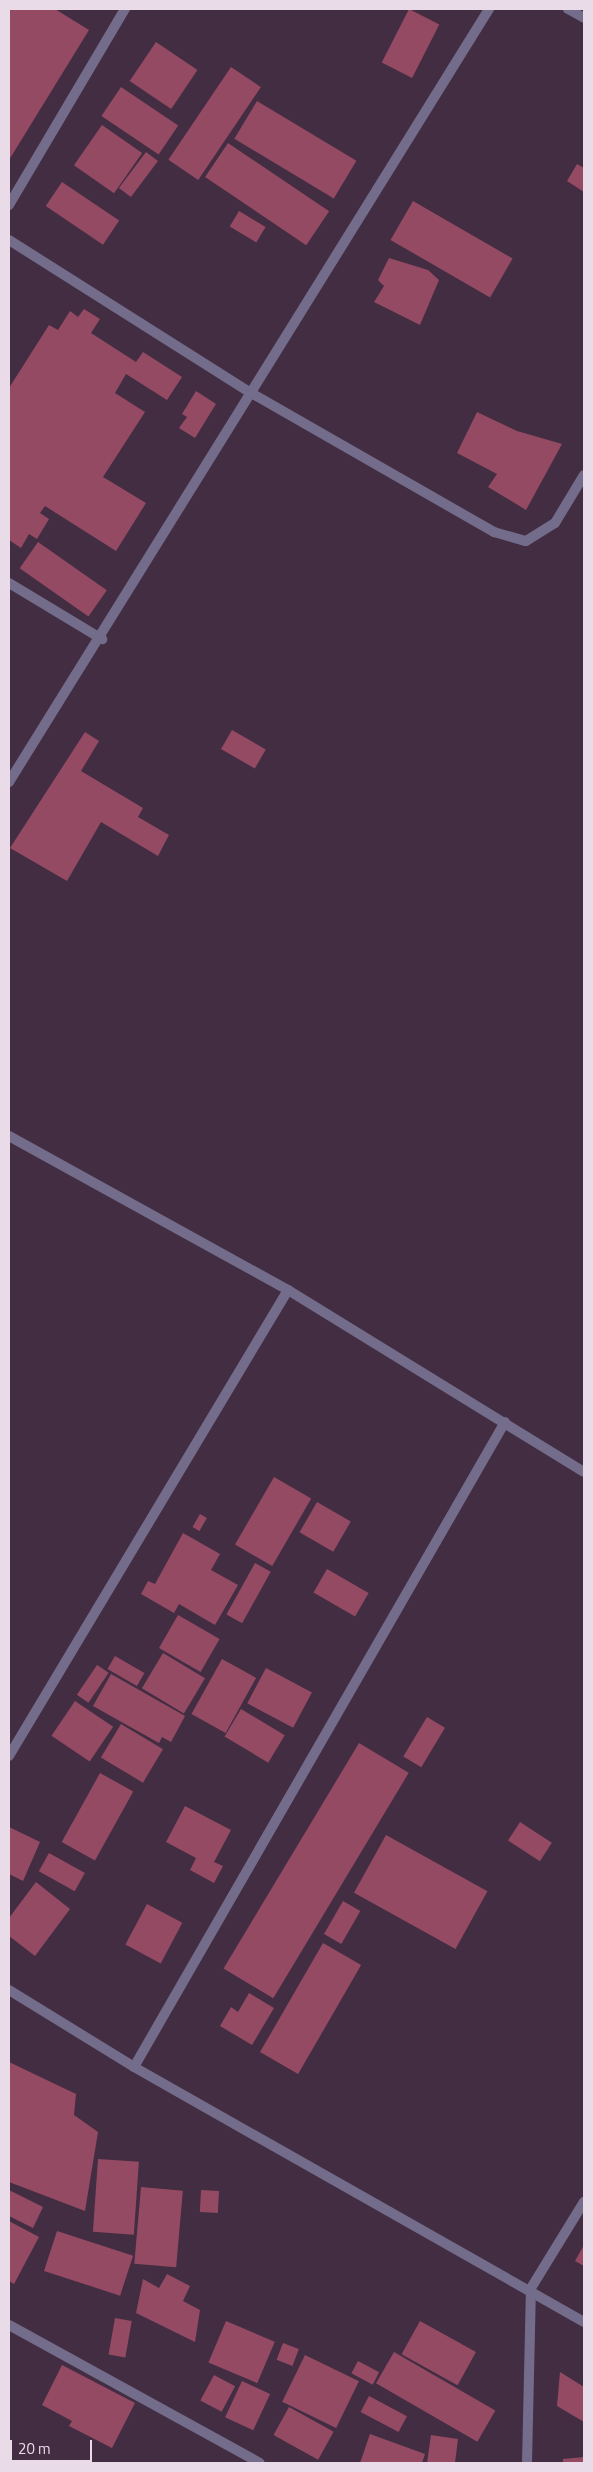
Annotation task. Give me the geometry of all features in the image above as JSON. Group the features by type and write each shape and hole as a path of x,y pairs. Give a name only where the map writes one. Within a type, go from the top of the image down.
{"street":[{"path":"9,206 125,9"},
{"path":"9,782 102,639 489,9"},
{"path":"568,9 584,18"},
{"path":"9,240 253,394 494,532 526,541 555,523 584,475"},
{"path":"9,583 102,639"},
{"path":"9,1136 288,1290 584,1472"},
{"path":"9,1756 288,1290"},
{"path":"134,2067 505,1422"},
{"path":"9,1990 134,2067 530,2288 584,2322"},
{"path":"527,2463 530,2288 584,2202"},
{"path":"9,2325 260,2463"}],"building":[{"path":"9,9 55,9 89,30 9,160"},
{"path":"409,9 439,24 412,78 382,62"},
{"path":"156,42 197,70 171,109 130,81"},
{"path":"231,67 261,87 198,180 168,160"},
{"path":"121,87 178,126 159,155 101,116"},
{"path":"257,101 356,161 334,198 234,139"},
{"path":"102,125 142,153 114,193 74,165"},
{"path":"228,143 329,211 306,245 205,177"},
{"path":"146,152 158,161 131,197 119,188"},
{"path":"577,164 584,168 584,192 567,181"},
{"path":"62,182 119,221 103,245 46,206"},
{"path":"413,201 513,258 490,297 390,240"},
{"path":"239,211 266,227 256,242 230,226"},
{"path":"389,258 428,270 439,280 420,325 374,302 384,286 378,280"},
{"path":"84,309 100,319 91,333 136,362 143,352 182,377 167,400 126,374 115,393 145,412 103,477 146,503 116,551 45,506 40,513 49,519 37,539 29,534 21,548 9,540 9,388 49,325 58,330 70,311 78,317"},
{"path":"196,391 216,404 195,438 179,428 187,417 182,414"},
{"path":"477,412 517,431 562,444 526,510 488,487 497,474 457,453"},
{"path":"38,542 107,590 88,616 20,568"},
{"path":"232,730 266,750 255,769 221,749"},
{"path":"85,732 99,741 81,771 143,808 138,817 169,835 158,856 101,822 67,881 10,848"},
{"path":"274,1477 311,1498 272,1566 235,1545"},
{"path":"317,1502 351,1522 333,1552 300,1532"},
{"path":"200,1514 207,1518 199,1531 192,1527"},
{"path":"183,1533 220,1554 211,1570 238,1585 215,1625 179,1604 174,1613 141,1594 148,1581 155,1584"},
{"path":"255,1563 271,1572 242,1623 226,1615"},
{"path":"327,1569 369,1593 355,1616 314,1592"},
{"path":"178,1615 220,1639 201,1672 159,1648"},
{"path":"163,1653 205,1678 184,1713 142,1688"},
{"path":"115,1656 144,1673 137,1686 108,1669"},
{"path":"222,1659 256,1678 226,1733 191,1714"},
{"path":"97,1665 109,1673 88,1703 77,1695"},
{"path":"266,1668 312,1692 293,1728 247,1703"},
{"path":"111,1674 185,1716 171,1742 162,1737 159,1743 93,1706"},
{"path":"75,1701 113,1727 90,1762 52,1736"},
{"path":"241,1709 285,1735 268,1763 225,1736"},
{"path":"427,1717 445,1728 421,1767 403,1756"},
{"path":"121,1724 163,1749 143,1783 101,1757"},
{"path":"359,1743 409,1773 273,1998 224,1968"},
{"path":"100,1773 133,1791 95,1861 62,1842"},
{"path":"185,1806 231,1830 214,1862 223,1866 214,1883 190,1870 196,1858 166,1842"},
{"path":"520,1822 552,1843 540,1861 508,1840"},
{"path":"9,1827 40,1842 23,1881 9,1874"},
{"path":"386,1835 487,1891 455,1949 354,1893"},
{"path":"49,1853 85,1873 75,1891 39,1871"},
{"path":"36,1882 70,1909 35,1956 9,1936 9,1918"},
{"path":"343,1901 360,1911 341,1944 324,1934"},
{"path":"147,1904 182,1923 161,1963 125,1945"},
{"path":"323,1943 361,1965 298,2074 260,2052"},
{"path":"249,1993 274,2008 252,2045 220,2026 231,2007 238,2012"},
{"path":"9,2062 76,2094 74,2115 98,2132 85,2211 9,2182"},
{"path":"98,2159 139,2162 134,2235 93,2232"},
{"path":"141,2187 183,2191 176,2267 134,2264"},
{"path":"9,2190 43,2207 33,2228 9,2216"},
{"path":"201,2190 219,2191 218,2213 200,2212"},
{"path":"9,2221 39,2237 14,2284 9,2281"},
{"path":"57,2231 133,2256 120,2296 44,2271"},
{"path":"584,2245 584,2266 575,2261"},
{"path":"167,2274 190,2286 183,2301 200,2310 195,2342 136,2313 143,2279 159,2288"},
{"path":"115,2318 132,2321 125,2357 109,2354"},
{"path":"226,2321 275,2342 257,2383 208,2362"},
{"path":"420,2321 476,2352 458,2385 402,2354"},
{"path":"283,2343 299,2349 292,2366 277,2360"},
{"path":"394,2352 495,2410 477,2442 376,2383"},
{"path":"305,2355 359,2381 336,2428 282,2402"},
{"path":"358,2361 379,2372 373,2385 351,2373"},
{"path":"62,2365 135,2403 112,2448 69,2426 72,2421 42,2405"},
{"path":"560,2372 584,2387 584,2422 557,2406"},
{"path":"214,2375 235,2386 222,2412 200,2401"},
{"path":"242,2381 270,2394 253,2430 225,2417"},
{"path":"369,2396 407,2416 399,2432 361,2412"},
{"path":"289,2407 334,2432 318,2460 273,2435"},
{"path":"370,2434 425,2454 422,2463 360,2463"},
{"path":"431,2435 458,2439 455,2463 427,2463"},
{"path":"584,2457 584,2463 563,2463 563,2459"}]}
